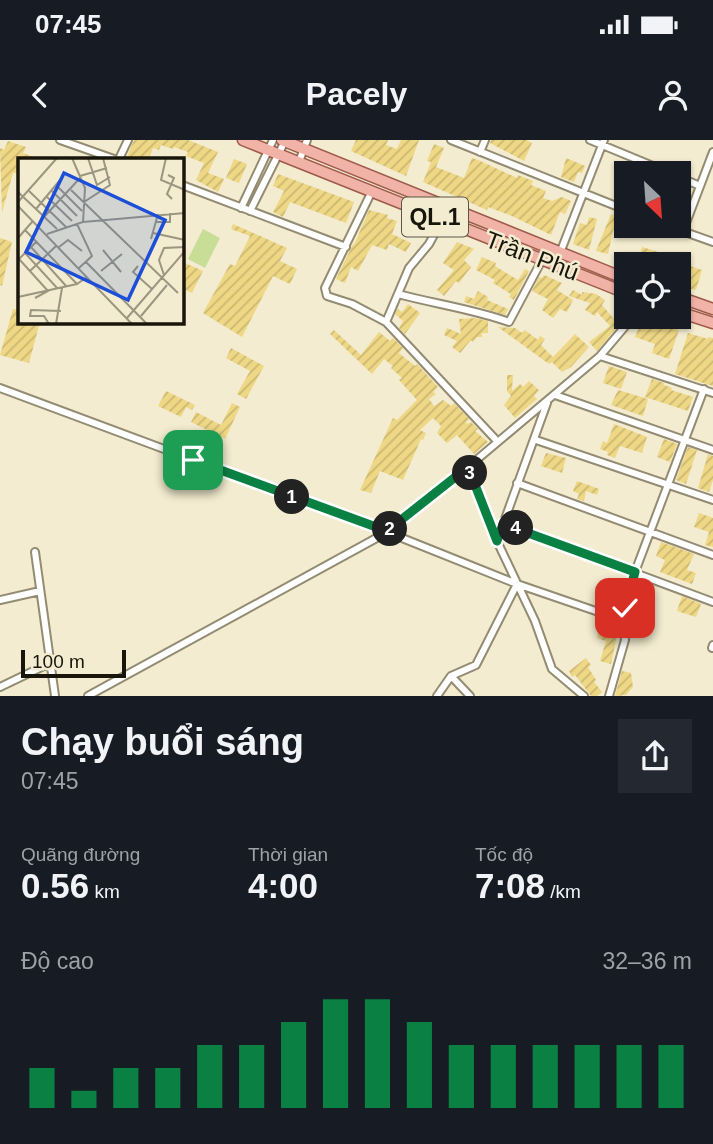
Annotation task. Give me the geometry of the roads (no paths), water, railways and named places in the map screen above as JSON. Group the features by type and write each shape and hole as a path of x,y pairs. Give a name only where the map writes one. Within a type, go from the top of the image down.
{"main road":[{"name":"Trần Phú","path":"243,140 274,148 299,162 614,288"},
{"name":"Trần Phú","path":"284,141 306,144 614,274"},
{"path":"691,301 713,309"},
{"path":"691,316 713,323"}],"street":[{"path":"60,140 113,158"},
{"path":"117,158 128,140"},
{"path":"451,140 614,206"},
{"path":"480,152 485,140"},
{"path":"590,140 643,161"},
{"path":"241,208 274,148 284,141"},
{"path":"560,253 603,143"},
{"path":"299,162 306,144"},
{"path":"250,211 274,148"},
{"path":"691,208 713,152"},
{"path":"691,182 700,186"},
{"path":"184,186 346,247"},
{"path":"372,191 325,288 327,296 352,304 386,322 498,441"},
{"path":"386,322 409,268 429,244 442,220"},
{"path":"691,234 713,242"},
{"path":"398,294 484,313 509,322 542,260"},
{"path":"88,696 387,531 547,403 600,356 623,329"},
{"path":"600,356 713,393"},
{"path":"0,388 387,531 517,584 622,620"},
{"path":"609,696 625,640 622,620 635,572 704,389"},
{"path":"555,394 713,450"},
{"path":"497,541 517,483 536,440 547,403"},
{"path":"536,440 713,499"},
{"path":"468,467 497,541 535,621 552,669 584,696"},
{"path":"517,483 713,555"},
{"path":"503,524 713,602"},
{"path":"35,552 55,696"},
{"path":"437,696 451,676 476,665 517,584"},
{"path":"0,600 40,590"},
{"path":"0,687 50,663"},
{"path":"451,676 470,696"}]}
